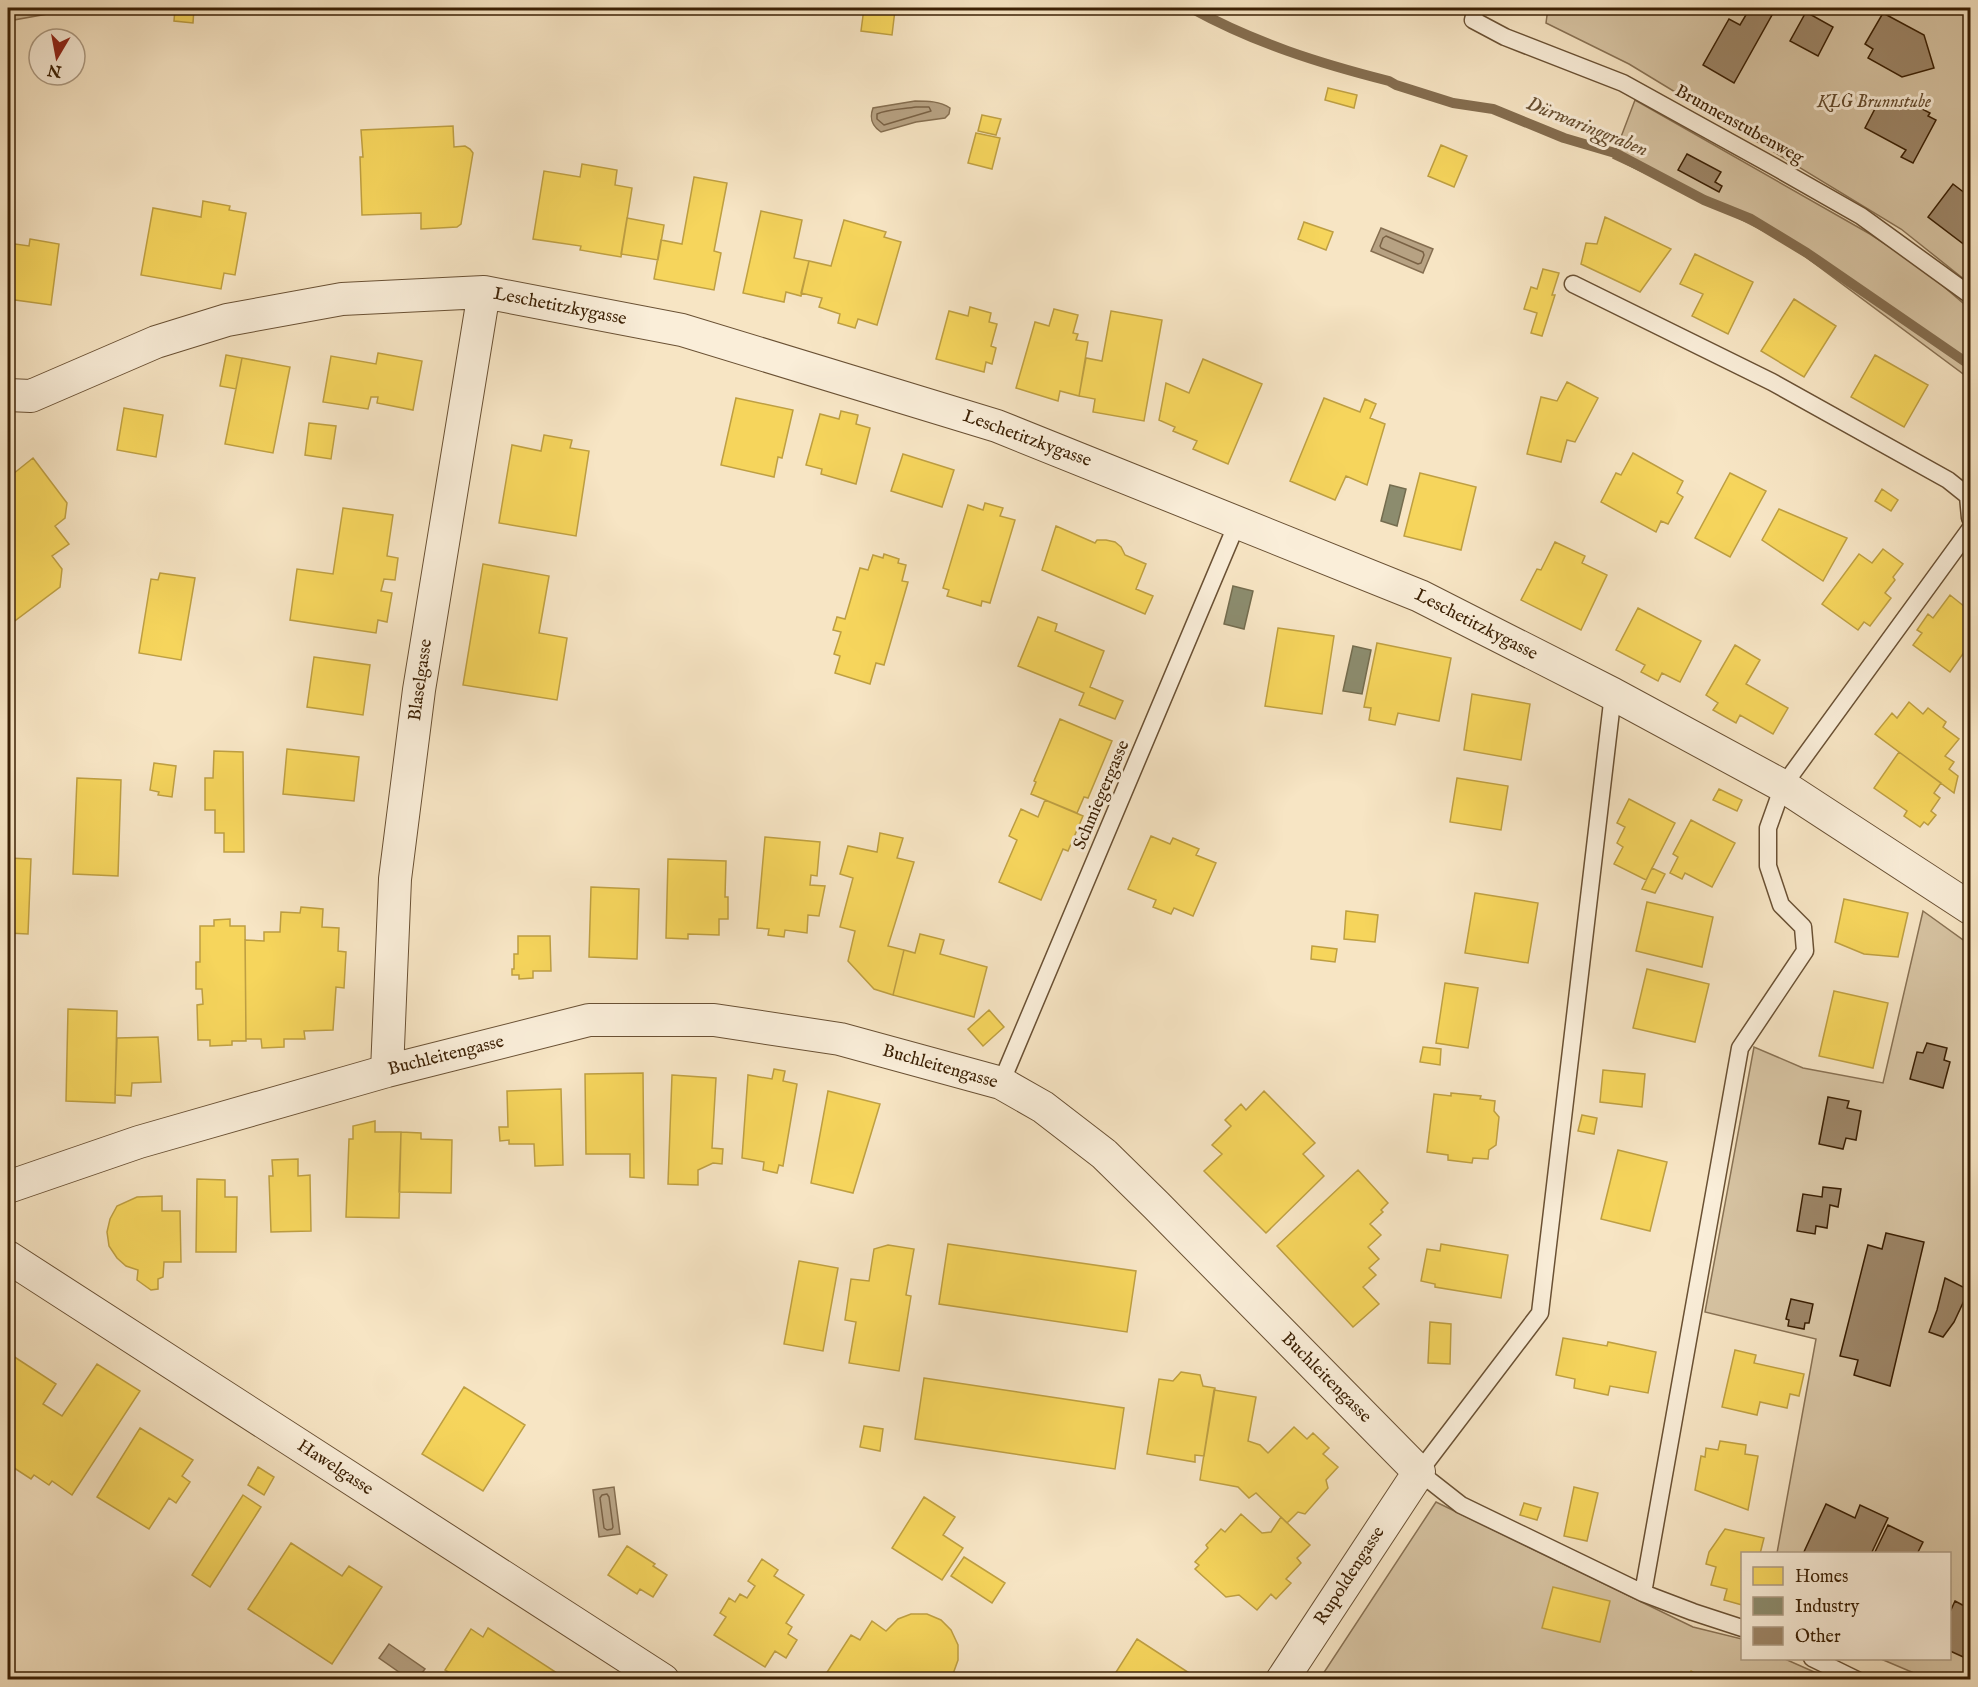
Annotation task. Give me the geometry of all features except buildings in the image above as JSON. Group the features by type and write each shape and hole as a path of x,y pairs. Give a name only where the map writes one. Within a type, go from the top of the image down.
{"street":[{"name":"Leschetitzkygasse","path":"8,416 19,395 156,342 227,320 342,299 484,292 682,330 997,426 1420,596 1613,694 1783,786 1971,908"},
{"name":"Blaselgasse","path":"387,1071 395,879 419,690 484,292"},
{"name":"Buchleitengasse","path":"8,1187 139,1142 387,1071 589,1020 714,1020 840,1039 1001,1083 1043,1107 1104,1154 1419,1472"},
{"name":"Hawelgasse","path":"8,1257 652,1677"},
{"name":"Rupoldengasse","path":"1282,1680 1419,1472"}],"lane":[{"name":"Brunnenstubenweg","path":"1474,14 1505,37 1623,83 1725,139 1861,216 1971,295"},
{"path":"1573,284 1772,382 1948,480 1968,496 1971,519"},
{"name":"Schmiegergasse","path":"1001,1083 1238,521"},
{"path":"1643,1593 1740,1048 1805,951 1803,927 1781,904 1768,866 1768,828 1783,786 1971,529"},
{"path":"1419,1472 1540,1313 1613,694"},
{"name":"Buchleitengasse","path":"1419,1472 1461,1505 1643,1593 1741,1627"},
{"path":"1814,1660 1857,1680"}],"green space":[{"path":"8,8 81,8 8,21"},
{"name":"KLG Brunnstube","path":"1548,8 1970,8 1970,284 1901,229 1629,64 1546,23"},
{"path":"1635,100 1870,234 1923,269 1970,309 1970,379 1787,243 1613,158"},
{"path":"1923,911 1970,945 1970,1679 1928,1679 1883,1660 1951,1660 1951,1552 1777,1552 1816,1339 1705,1312 1754,1047 1803,1068 1883,1083"},
{"path":"1436,1502 1693,1627 1741,1639 1741,1660 1787,1660 1830,1679 1319,1680"}],"water":[{"path":"915,101 942,104 950,108 949,114 945,118 916,122 881,132 873,125 871,116 873,108"},
{"path":"1381,228 1433,249 1423,273 1371,251"},
{"path":"614,1487 620,1534 599,1537 593,1490"},
{"path":"389,1644 425,1669 417,1679 409,1679 379,1658"}],"waterway":[{"name":"Dürwaringgraben","path":"1191,8 1239,32 1287,51 1389,81 1453,103 1493,109 1564,138 1615,153 1704,200 1751,219 1807,253 1970,365"}]}
